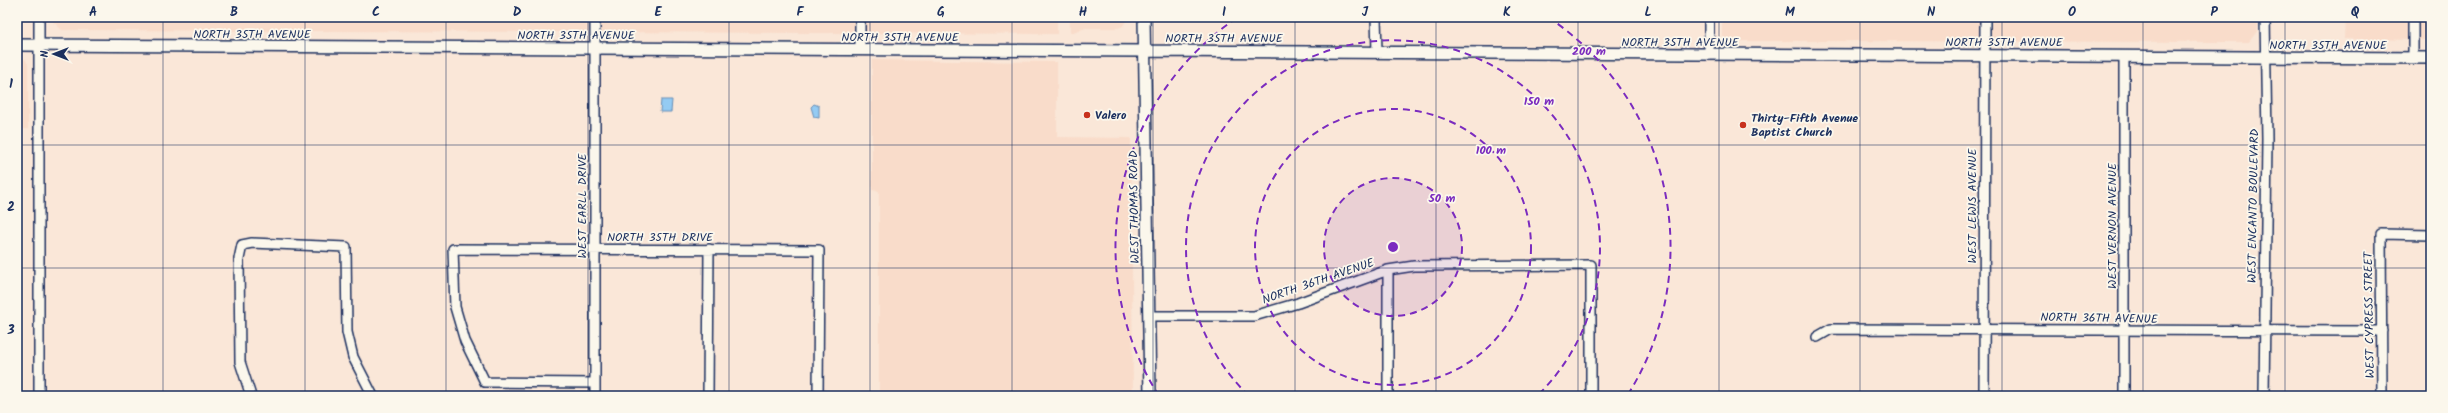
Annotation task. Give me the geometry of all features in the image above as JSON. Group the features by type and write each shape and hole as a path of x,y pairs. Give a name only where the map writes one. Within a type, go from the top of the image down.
{"main road":[{"name":"WEST THOMAS ROAD","path":"1144,17 1150,396"},
{"name":"NORTH 35TH AVENUE","path":"17,46 2431,58"}],"street":[{"path":"39,17 39,396"},
{"name":"WEST EARLL DRIVE","path":"595,17 595,396"},
{"path":"860,17 860,50"},
{"path":"1376,17 1377,52"},
{"path":"1709,17 1709,55"},
{"name":"WEST LEWIS AVENUE","path":"1984,396 1985,17"},
{"name":"WEST ENCANTO BOULEVARD","path":"2264,396 2265,17"},
{"path":"2413,17 2413,58"},
{"name":"WEST VERNON AVENUE","path":"2124,56 2124,396"},
{"name":"WEST CYPRESS STREET","path":"2382,396 2380,234 2431,235"},
{"path":"251,396 240,362 239,259 242,245 252,243 346,247 348,332 353,357 373,396"},
{"name":"NORTH 35TH DRIVE","path":"595,383 485,382 465,341 455,307 453,249 819,250 818,396"},
{"path":"708,396 709,249"},
{"name":"NORTH 36TH AVENUE","path":"1149,316 1254,316 1298,303 1388,270 1414,266 1591,265 1591,396"},
{"path":"1388,270 1388,396"},
{"name":"NORTH 36TH AVENUE","path":"1817,337 1832,329 2382,331"}],"shaded area":[{"path":"48,17 1057,17 1057,34 62,30"},
{"path":"1070,17 1128,17 1123,26 1118,28 1086,28 1070,33"},
{"path":"1722,17 2258,17 2258,30 2249,42 1722,41"},
{"path":"2345,17 2431,17 2431,40 2344,39"},
{"path":"17,56 25,59 28,64 28,129 17,129"},
{"path":"872,60 1057,62 1057,137 1131,138 1133,396 879,396 879,191 872,190"}],"water":[{"path":"661,100 672,100 671,112 660,112"},
{"path":"814,104 819,106 819,118 814,117 811,107"}],"place":[{"name":"Valero","path":"1087,115"},
{"name":"Thirty-Fifth Avenue Baptist Church","path":"1743,125"}]}
